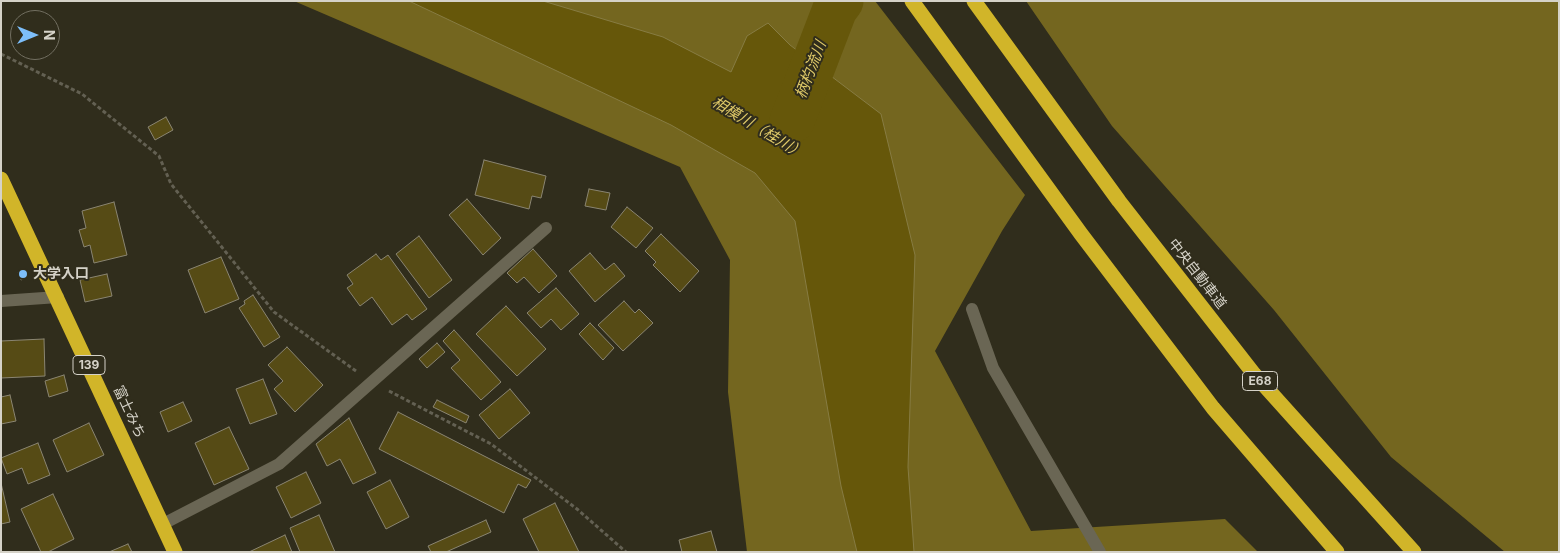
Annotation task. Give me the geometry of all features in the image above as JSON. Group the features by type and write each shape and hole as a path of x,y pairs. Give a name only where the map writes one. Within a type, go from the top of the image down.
{"highway":[{"path":"912,1 1081,234 1213,408 1337,552"},
{"name":"中央自動車道","path":"974,1 1119,201 1254,374 1414,552"},
{"name":"富士みち","path":"1,179 176,552"}],"street":[{"path":"163,524 279,464 546,228"},
{"path":"1,301 58,297"},
{"path":"972,309 993,368 1100,552"}],"path":[{"path":"1,54 82,94 159,156 170,184 274,312 371,382 491,444 578,509 626,552"}],"shaded area":[{"path":"294,1 875,1 1025,195 1002,231 935,351 1031,531 1225,519 1258,552 747,552 728,392 730,260 680,167"},
{"path":"1026,1 1559,1 1559,552 1505,552 1391,457 1274,310 1112,126"}],"water":[{"name":"相模川（桂川）","path":"409,1 543,1 663,37 731,72 747,36 768,23 790,45 881,114 915,255 908,467 914,552 857,552 841,486 795,221 755,173 671,125"}],"building":[{"path":"166,117 173,130 155,140 148,127"},
{"path":"484,160 546,176 541,198 532,196 529,209 475,195"},
{"path":"589,189 610,193 606,210 585,206"},
{"path":"467,199 501,238 483,255 449,215"},
{"path":"114,202 127,255 94,263 90,245 84,247 79,230 86,228 82,211"},
{"path":"627,207 653,228 636,248 611,227"},
{"path":"661,234 699,271 680,292 653,265 656,262 645,251"},
{"path":"419,236 452,280 429,298 396,254"},
{"path":"533,249 557,276 539,293 524,277 517,283 507,273"},
{"path":"590,253 605,270 614,263 625,276 595,302 569,271"},
{"path":"376,254 381,260 388,255 427,309 412,320 407,314 392,325 372,297 360,306 347,288 353,284 347,275"},
{"path":"221,257 239,299 205,313 188,270"},
{"path":"22,270 25,278 21,280 18,272"},
{"path":"107,274 112,296 85,302 80,280"},
{"path":"556,288 579,314 561,330 551,319 541,328 527,313"},
{"path":"253,295 280,337 264,347 239,308 245,304 244,301"},
{"path":"624,301 635,313 639,309 653,323 623,351 598,325"},
{"path":"506,306 546,349 517,376 476,334"},
{"path":"590,323 614,348 603,360 579,334"},
{"path":"454,330 501,382 481,400 451,368 460,360 443,341"},
{"path":"44,339 45,376 1,378 1,341"},
{"path":"437,343 445,352 427,368 419,359"},
{"path":"287,347 323,385 295,412 274,389 283,381 268,365"},
{"path":"64,375 68,391 49,397 45,381"},
{"path":"263,379 277,414 250,424 236,389"},
{"path":"510,389 530,413 499,439 479,415"},
{"path":"10,395 16,421 1,424 1,397"},
{"path":"437,400 469,416 466,423 433,407"},
{"path":"183,402 192,421 168,432 160,412"},
{"path":"398,412 531,480 526,488 518,484 504,513 379,449"},
{"path":"349,418 376,473 353,484 340,459 327,466 316,444"},
{"path":"89,423 104,455 67,472 53,440"},
{"path":"229,427 249,469 214,485 195,443"},
{"path":"38,443 50,475 28,484 22,468 7,474 1,458"},
{"path":"306,472 321,503 291,518 276,487"},
{"path":"390,480 409,517 386,529 367,492"},
{"path":"1,483 10,522 1,524"},
{"path":"53,494 74,539 48,552 41,552 21,509"},
{"path":"555,503 579,552 539,552 523,519"},
{"path":"319,515 335,552 300,552 290,528"},
{"path":"486,520 491,532 446,552 431,552 428,546"},
{"path":"711,531 717,552 682,552 679,540"},
{"path":"285,535 292,552 249,552"},
{"path":"128,544 132,552 109,552"}],"waterway":[{"name":"柄杓流川","path":"792,121 835,9 841,1"}],"place":[{"name":"大学入口","path":"23,274"}]}
